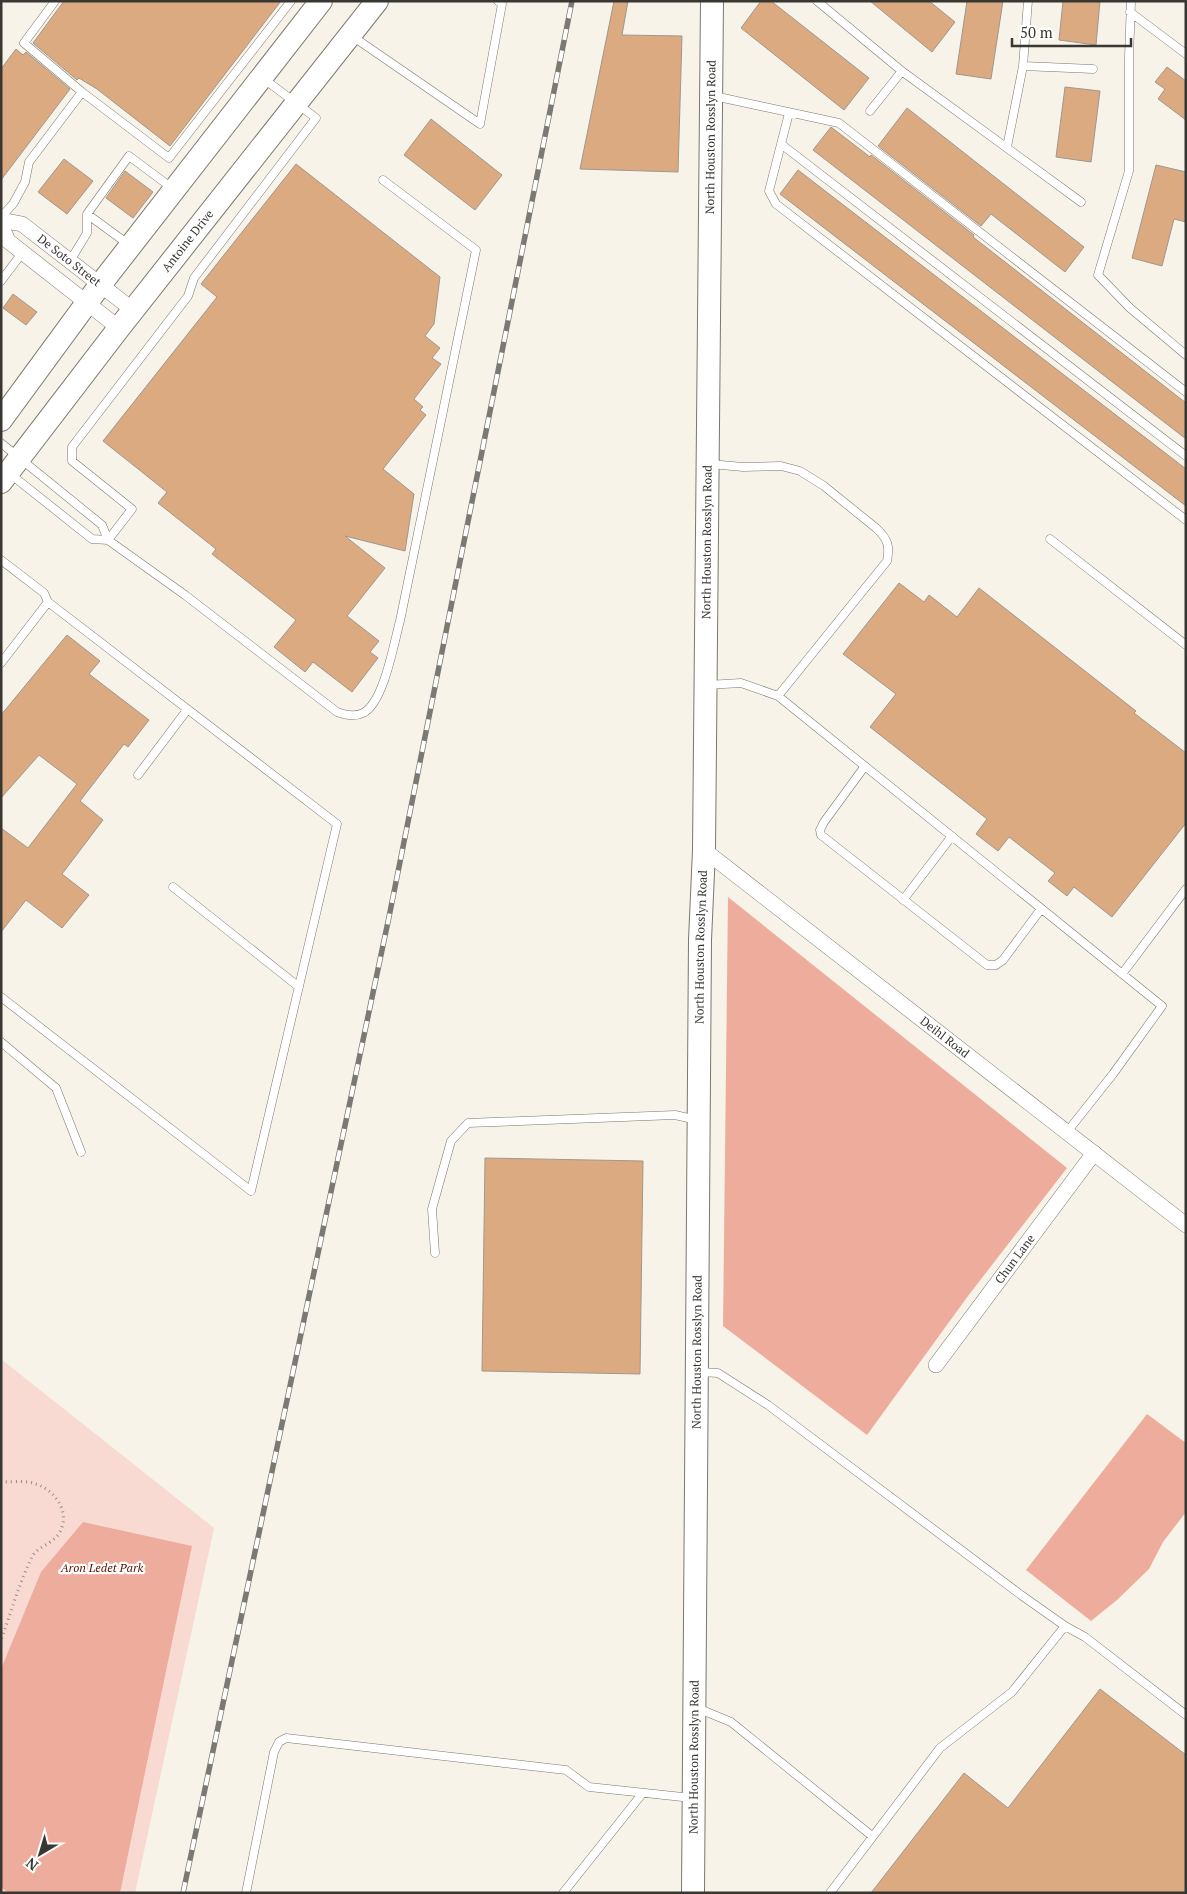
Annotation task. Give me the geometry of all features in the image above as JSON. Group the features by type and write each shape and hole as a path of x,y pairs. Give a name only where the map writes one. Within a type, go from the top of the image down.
{"street":[{"path":"1,420 100,284 321,1"},
{"name":"Antoine Drive","path":"10,471 118,328 378,1"},
{"name":"North Houston Rosslyn Road","path":"693,1893 700,940 704,850 712,1"},
{"name":"De Soto Street","path":"1,219 22,224 133,310"},
{"name":"De Soto Street","path":"1,225 8,241 118,328"},
{"name":"Deihl Road","path":"704,850 1186,1225"},
{"name":"Chun Lane","path":"936,1364 1094,1153"}],"lane":[{"path":"56,1 24,43 82,92 169,158 290,1"},
{"path":"350,35 480,124 502,4 498,1"},
{"path":"817,1 902,71 1081,202"},
{"path":"1007,147 1023,66 1028,1"},
{"path":"1131,1 1129,170 1098,275 1130,308 1186,355"},
{"path":"1130,12 1186,54"},
{"path":"1023,66 1093,68"},
{"path":"870,111 902,71"},
{"path":"108,540 132,509 72,461 72,447 188,296 194,278 316,118 262,77"},
{"path":"1,219 13,204 25,182 29,162 82,92"},
{"path":"712,96 839,123 1186,392"},
{"path":"789,113 769,191 776,204 1186,520"},
{"path":"781,144 1186,456"},
{"path":"70,262 86,233 87,214 129,156 174,190"},
{"path":"1,443 10,471 92,539 108,540 337,712 348,716 364,713 374,702 386,675 400,621 476,250 383,180"},
{"path":"87,214 130,246"},
{"path":"1,281 22,253"},
{"path":"708,464 743,467 781,466 800,470 824,486 876,528 884,535 890,547 886,561 778,696"},
{"path":"10,471 102,524 108,540"},
{"path":"1050,538 1186,644"},
{"path":"1,560 44,593 48,602 337,824 251,1191 1,997"},
{"path":"1,663 48,602"},
{"path":"706,686 741,683 778,696 1162,1006 1067,1132"},
{"path":"138,775 187,710"},
{"path":"865,766 820,830 821,835 987,965 996,965 1003,960 1041,909"},
{"path":"903,900 952,836"},
{"path":"173,887 299,987"},
{"path":"1122,974 1186,889"},
{"path":"1,1042 56,1088 81,1152"},
{"path":"435,1253 432,1209 451,1140 468,1123 675,1115 699,1120"},
{"path":"698,1372 718,1373 768,1405 1065,1626 1085,1638 1186,1715"},
{"path":"830,1893 940,1748 1012,1692 1065,1626"},
{"path":"695,1707 731,1722 872,1836"},
{"path":"246,1893 274,1752 279,1742 286,1738 566,1770 589,1787 694,1798"},
{"path":"563,1893 642,1794"}],"path":[{"path":"1,1482 35,1483 48,1490 59,1501 64,1512 65,1522 58,1535 48,1545 33,1554 1,1640"}],"green space":[{"path":"728,897 1067,1168 968,1296 867,1435 723,1326"},
{"name":"Aron Ledet Park","path":"1,1359 214,1528 135,1893 1,1893"},
{"path":"1147,1414 1186,1443 1186,1512 1163,1542 1149,1569 1117,1600 1091,1621 1026,1570"},
{"name":"Aron Ledet Park","path":"83,1522 192,1546 120,1893 8,1893 1,1887 1,1669 41,1572"}],"building":[{"path":"64,1 281,1 170,146 97,89 79,78 77,80 33,43"},
{"path":"614,1 628,1 622,35 682,36 678,172 580,169"},
{"path":"761,1 771,1 869,78 844,110 741,28"},
{"path":"870,1 929,1 955,22 932,52"},
{"path":"967,1 1003,1 991,79 956,74"},
{"path":"1063,1 1100,1 1096,45 1059,40"},
{"path":"16,49 23,55 26,52 70,89 1,180 1,69"},
{"path":"1167,67 1186,81 1186,120 1158,99 1165,89 1155,82"},
{"path":"1065,87 1100,91 1091,162 1056,157"},
{"path":"907,108 1084,247 1065,272 991,214 981,226 878,146"},
{"path":"431,119 502,175 475,210 404,155"},
{"path":"831,127 870,157 871,155 974,235 973,237 1186,403 1186,439 813,150"},
{"path":"64,159 93,181 67,214 38,192"},
{"path":"296,164 440,277 434,324 425,336 440,348 432,358 441,364 414,399 423,407 420,410 426,415 383,469 414,494 405,551 345,536 385,568 347,616 379,641 370,652 378,658 352,692 313,662 305,672 274,647 296,620 212,554 216,549 158,503 167,492 103,441 217,297 201,284"},
{"path":"1156,165 1186,172 1186,222 1174,219 1162,266 1132,258"},
{"path":"798,170 1186,469 1186,506 780,194"},
{"path":"125,171 153,192 133,218 106,198"},
{"path":"13,294 37,312 26,325 3,308"},
{"path":"899,583 924,602 929,595 957,617 979,588 1136,711 1134,713 1186,753 1186,823 1112,917 1074,887 1067,896 1048,881 1055,873 1009,837 998,851 976,834 987,819 870,727 896,694 843,654"},
{"path":"67,635 100,661 89,674 149,720 128,747 124,744 80,801 103,820 62,874 89,895 62,928 26,900 1,932 1,828 28,848 77,784 39,755 1,798 1,715"},
{"path":"485,1158 643,1161 640,1374 482,1371"},
{"path":"1100,1689 1186,1755 1186,1893 871,1893 964,1773 1008,1808"}],"railway":[{"path":"183,1893 389,917 572,1"}]}
